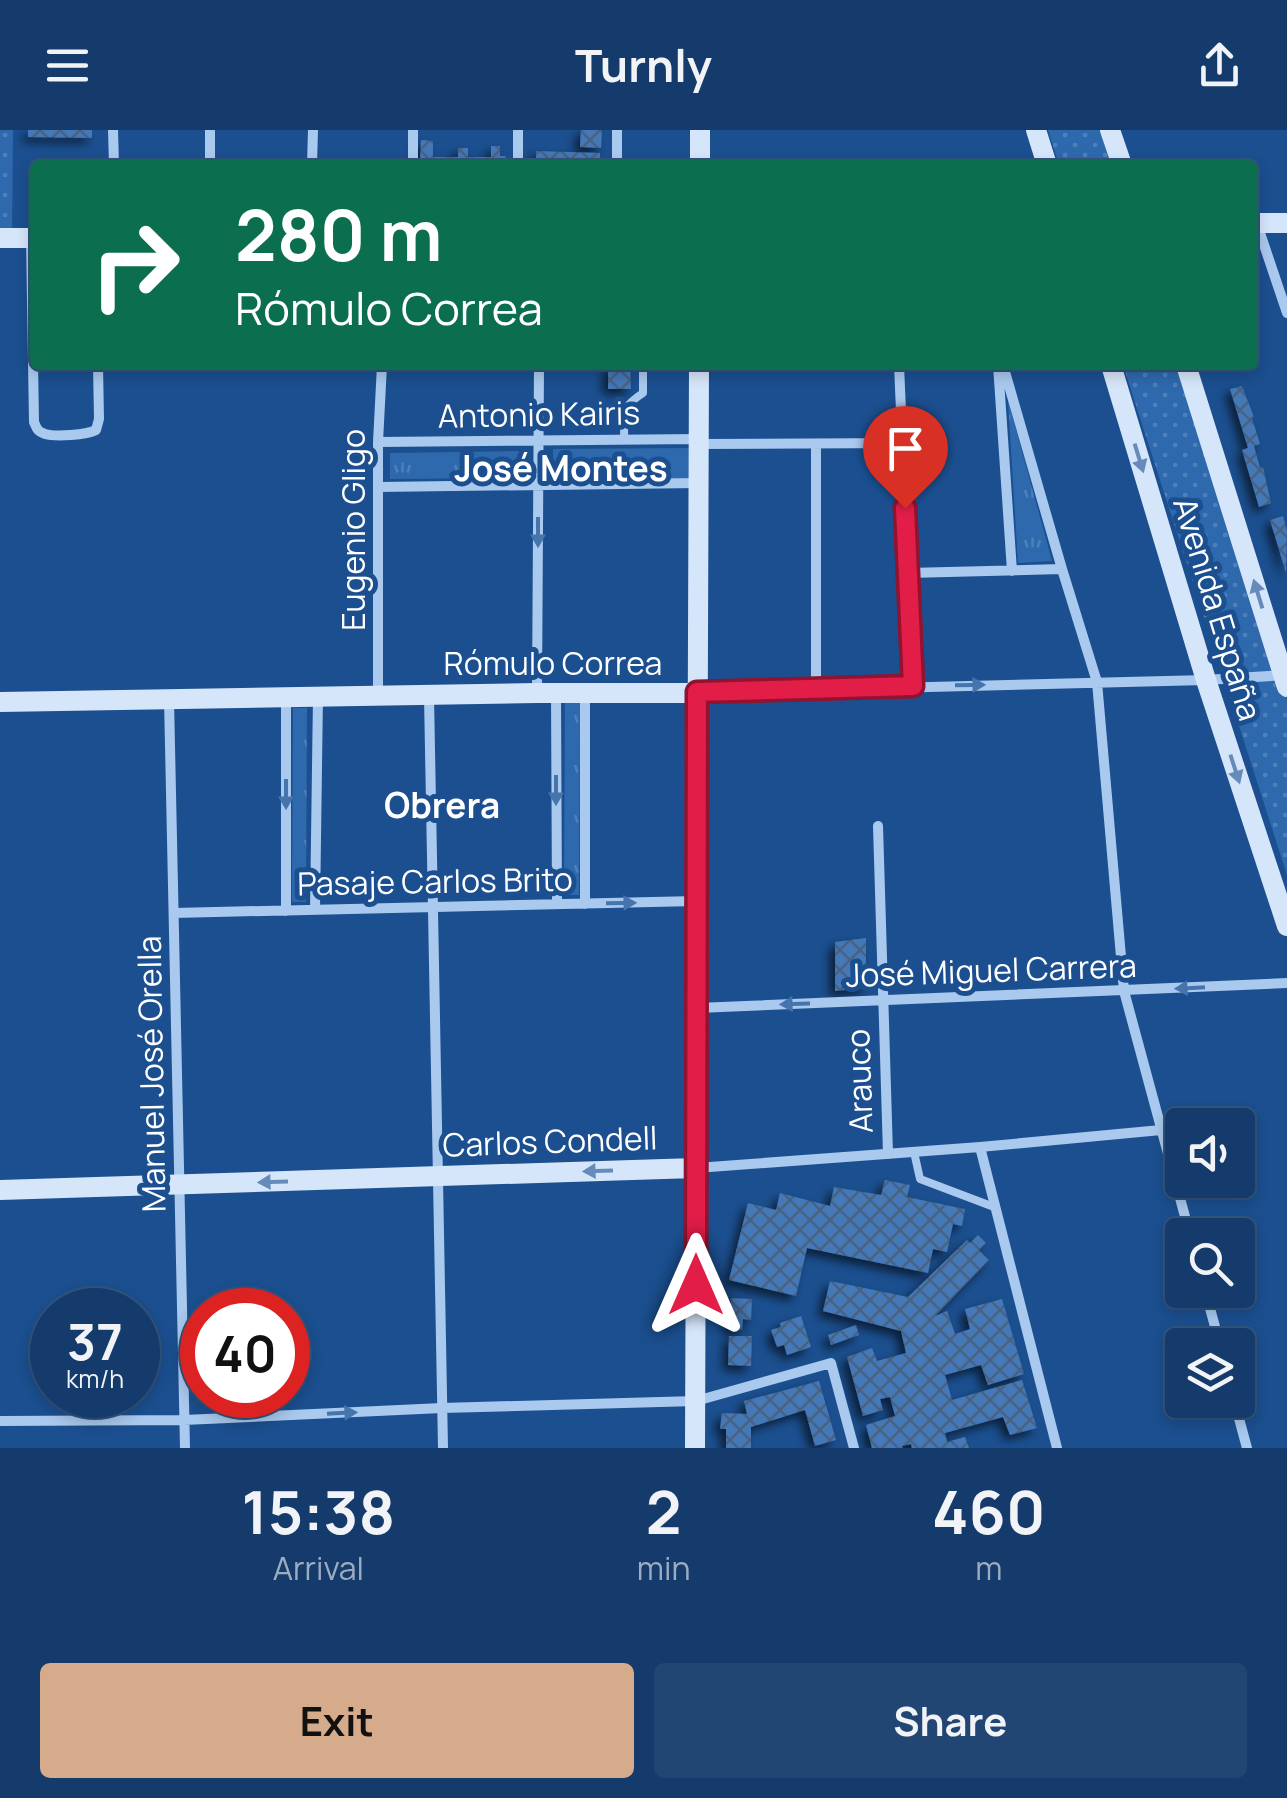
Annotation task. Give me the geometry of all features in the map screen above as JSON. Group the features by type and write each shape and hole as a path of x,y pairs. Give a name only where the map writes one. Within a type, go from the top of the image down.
{"street":[{"path":"113,130 114,160"},
{"path":"210,130 210,160"},
{"path":"312,130 312,160"},
{"path":"413,130 413,160"},
{"path":"518,130 518,160"},
{"path":"617,130 617,160"},
{"path":"700,130 700,160"},
{"path":"1036,130 1045,160"},
{"path":"1110,130 1120,160"},
{"path":"1258,223 1287,222"},
{"path":"1258,231 1287,313"},
{"path":"0,238 30,238"},
{"path":"34,370 37,429 47,434 88,434 96,430 98,419 98,370"},
{"name":"Eugenio Gligo","path":"378,696 382,370"},
{"path":"539,370 538,485 557,904"},
{"path":"696,1448 699,370"},
{"path":"899,370 913,686"},
{"path":"1000,370 1012,571"},
{"path":"1002,370 1098,682 1124,991 1185,1218"},
{"name":"Avenida España","path":"1113,370 1206,680 1287,926"},
{"name":"Avenida España","path":"1188,370 1286,679"},
{"name":"Antonio Kairis","path":"378,442 624,439 816,445 902,443"},
{"path":"816,445 816,689"},
{"path":"378,486 699,483"},
{"path":"908,573 1062,568"},
{"name":"Rómulo Correa","path":"0,702 1286,679"},
{"path":"584,692 585,904"},
{"path":"428,695 442,1448"},
{"path":"315,910 318,696"},
{"path":"286,697 286,911"},
{"name":"Manuel José Orella","path":"169,698 185,1448"},
{"name":"Arauco","path":"878,826 888,1154"},
{"name":"Pasaje Carlos Brito","path":"174,914 698,901"},
{"name":"José Miguel Carrera","path":"697,1008 1287,983"},
{"name":"Carlos Condell","path":"0,1190 696,1168 1161,1130"},
{"path":"980,1147 1057,1448"},
{"path":"0,1421 184,1420 696,1401 831,1363 854,1448"},
{"path":"1239,1418 1248,1448"}],"lane":[{"path":"624,439 625,408 643,393 643,370"},
{"path":"914,1152 920,1179 994,1207"}],"green space":[{"path":"0,130 13,130 12,232 0,231"},
{"path":"1048,130 1104,130 1114,160 1057,160"},
{"path":"1125,370 1183,370 1192,397 1287,700 1287,875"},
{"path":"1008,400 1052,561 1018,563"},
{"path":"691,448 691,479 553,479 553,449"},
{"path":"526,451 526,478 390,479 390,453"},
{"path":"565,701 580,701 579,895 564,895"},
{"path":"293,708 307,708 306,902 292,902"}],"building":[{"path":"28,130 92,130 92,138 28,137"},
{"path":"581,130 602,130 601,148 580,147"},
{"path":"421,140 433,141 433,157 458,157 458,148 468,148 468,157 491,157 491,146 500,146 500,156 506,156 506,160 420,159"},
{"path":"536,151 600,153 600,160 536,160"},
{"path":"608,370 630,370 631,389 608,389"},
{"path":"1242,386 1254,417 1260,444 1254,446 1271,503 1259,507 1242,450 1248,448 1230,389"},
{"path":"1283,516 1287,531 1286,573 1270,520"},
{"path":"866,938 866,988 835,991 835,942"},
{"path":"885,1180 910,1185 907,1197 965,1209 962,1226 953,1224 947,1252 933,1249 928,1273 807,1248 796,1296 729,1280 748,1203 776,1210 780,1193 830,1206 834,1187 881,1195"},
{"path":"978,1235 986,1243 979,1250 989,1260 935,1316 947,1311 955,1334 970,1329 965,1309 1002,1299 1024,1374 988,1385 981,1365 945,1375 952,1400 1022,1380 1037,1428 1010,1435 1003,1417 945,1433 947,1442 965,1437 969,1448 912,1448 911,1444 903,1448 872,1448 866,1425 895,1416 890,1397 880,1399 883,1410 863,1416 847,1357 872,1348 877,1361 906,1353 901,1331 823,1311 830,1281 908,1297 967,1240 970,1243"},
{"path":"731,1298 752,1299 751,1320 743,1319 742,1330 730,1329"},
{"path":"801,1316 811,1347 787,1355 784,1345 777,1347 771,1330"},
{"path":"856,1325 859,1335 831,1345 828,1335"},
{"path":"729,1336 752,1336 751,1366 728,1365"},
{"path":"819,1381 836,1440 815,1446 805,1410 751,1427 751,1448 726,1448 726,1429 720,1429 722,1413 747,1414 744,1401"}],"district":[{"name":"José Montes","path":"561,469"},
{"name":"Obrera","path":"442,806"}],"route":[{"path":"696,1285 697,692 913,686 905,508"}]}
